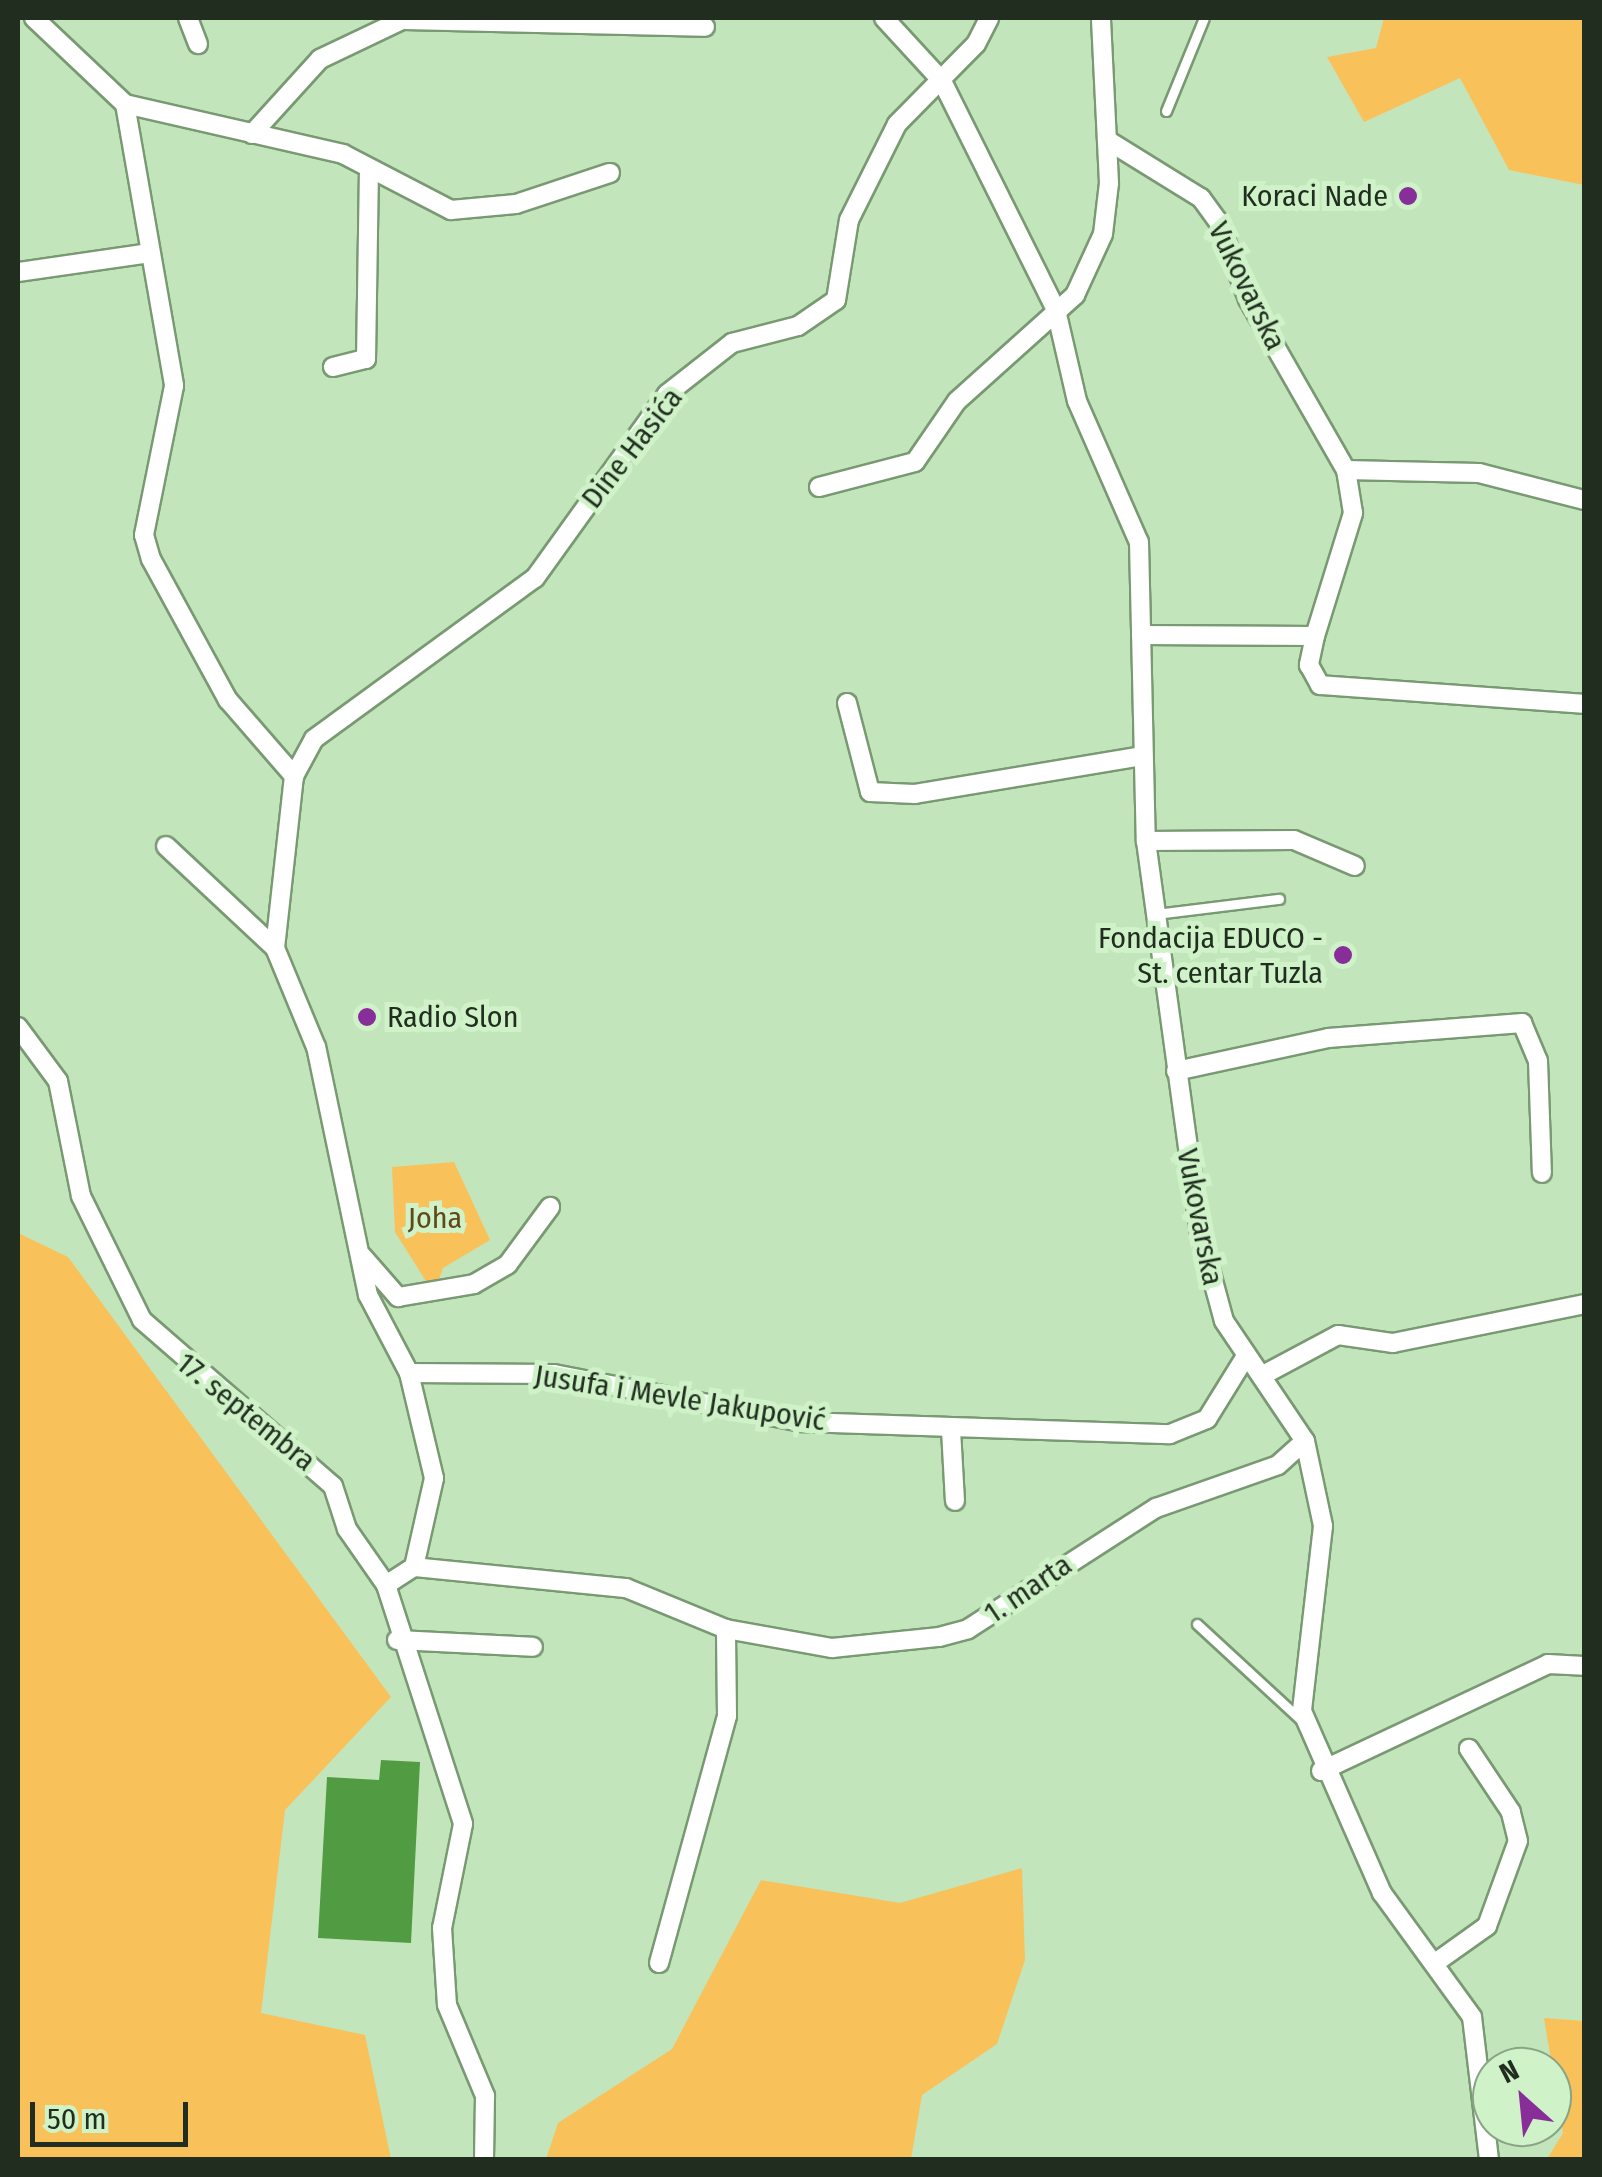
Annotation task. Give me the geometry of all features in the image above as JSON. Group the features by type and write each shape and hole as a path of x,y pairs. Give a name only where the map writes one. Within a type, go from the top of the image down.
{"street":[{"path":"34,18 125,104 344,154 369,174 420,201 480,212 610,172"},
{"path":"188,18 198,44"},
{"path":"884,18 942,80 989,18"},
{"path":"819,487 916,462 957,401 1075,295 1103,234 1107,140 1101,18"},
{"path":"252,134 320,59 402,20 706,26"},
{"name":"Vukovarska","path":"942,80 1056,310 1077,401 1139,542 1146,841 1204,1259 1246,1356 1264,1374 1305,1441 1324,1526 1305,1724"},
{"name":"Dine Hasića","path":"294,776 314,740 535,578 667,394 732,343 798,326 836,300 866,180 897,124 942,80"},
{"path":"125,104 174,386 144,534 228,700 294,776 275,948"},
{"name":"Vukovarska","path":"1107,140 1210,210 1248,300 1346,470 1353,513 1310,664 1320,685 1584,704"},
{"path":"334,367 366,358 369,174"},
{"path":"18,272 150,253"},
{"path":"1346,470 1479,474 1584,500"},
{"path":"1141,635 1315,636"},
{"path":"847,703 870,792 916,794 1142,756"},
{"path":"1146,841 1294,840 1355,866"},
{"path":"166,846 275,948 316,1047 368,1295 410,1374 434,1478 414,1567 386,1585"},
{"path":"1176,1071 1328,1038 1522,1023 1538,1061 1542,1173"},
{"name":"17. septembra","path":"18,1027 58,1081 81,1196 142,1320 334,1486 347,1530 386,1585 398,1640 456,1790 463,1824 442,1928 447,2005 485,2096 484,2160"},
{"path":"362,1256 398,1298 474,1284 508,1264 550,1207"},
{"path":"1264,1374 1338,1335 1393,1343 1584,1304"},
{"name":"Jusufa i Mevle Jakupović","path":"410,1374 554,1374 802,1422 951,1430 1170,1434 1207,1420 1246,1356"},
{"path":"951,1430 954,1502"},
{"name":"1. marta","path":"414,1567 626,1588 726,1629 832,1648 968,1628 1156,1508 1278,1464 1305,1441"},
{"path":"659,1963 727,1716 726,1629"},
{"path":"398,1640 533,1647"},
{"path":"1322,1771 1548,1664 1584,1666"},
{"path":"1305,1724 1322,1771 1382,1893 1435,1963 1479,2038 1489,2159"},
{"path":"1435,1963 1488,1926 1518,1841 1511,1812 1470,1749"}],"lane":[{"path":"1166,110 1204,18"},
{"path":"1156,914 1279,900"},
{"path":"1197,1624 1305,1724"}],"green space":[{"path":"1384,18 1584,18 1584,185 1509,170 1460,78 1364,122 1327,57 1376,48"},
{"name":"Joha","path":"454,1162 490,1240 443,1268 434,1294 395,1232 392,1167"},
{"path":"18,1233 68,1257 391,1697 285,1810 261,2013 365,2035 391,2159 18,2159"},
{"path":"1022,1868 1025,1960 997,2044 922,2095 911,2159 546,2159 558,2123 672,2049 761,1880 900,1903"},
{"path":"1544,2018 1584,2021 1584,2159 1547,2159 1554,2147 1572,2147 1572,2047 1549,2047"}],"shaded area":[{"path":"381,1760 420,1762 411,1943 318,1938 327,1777 379,1780"}],"place":[{"name":"Koraci Nade","path":"1408,196"},
{"name":"Fondacija EDUCO - St. centar Tuzla","path":"1343,955"},
{"name":"Radio Slon","path":"367,1017"}]}
